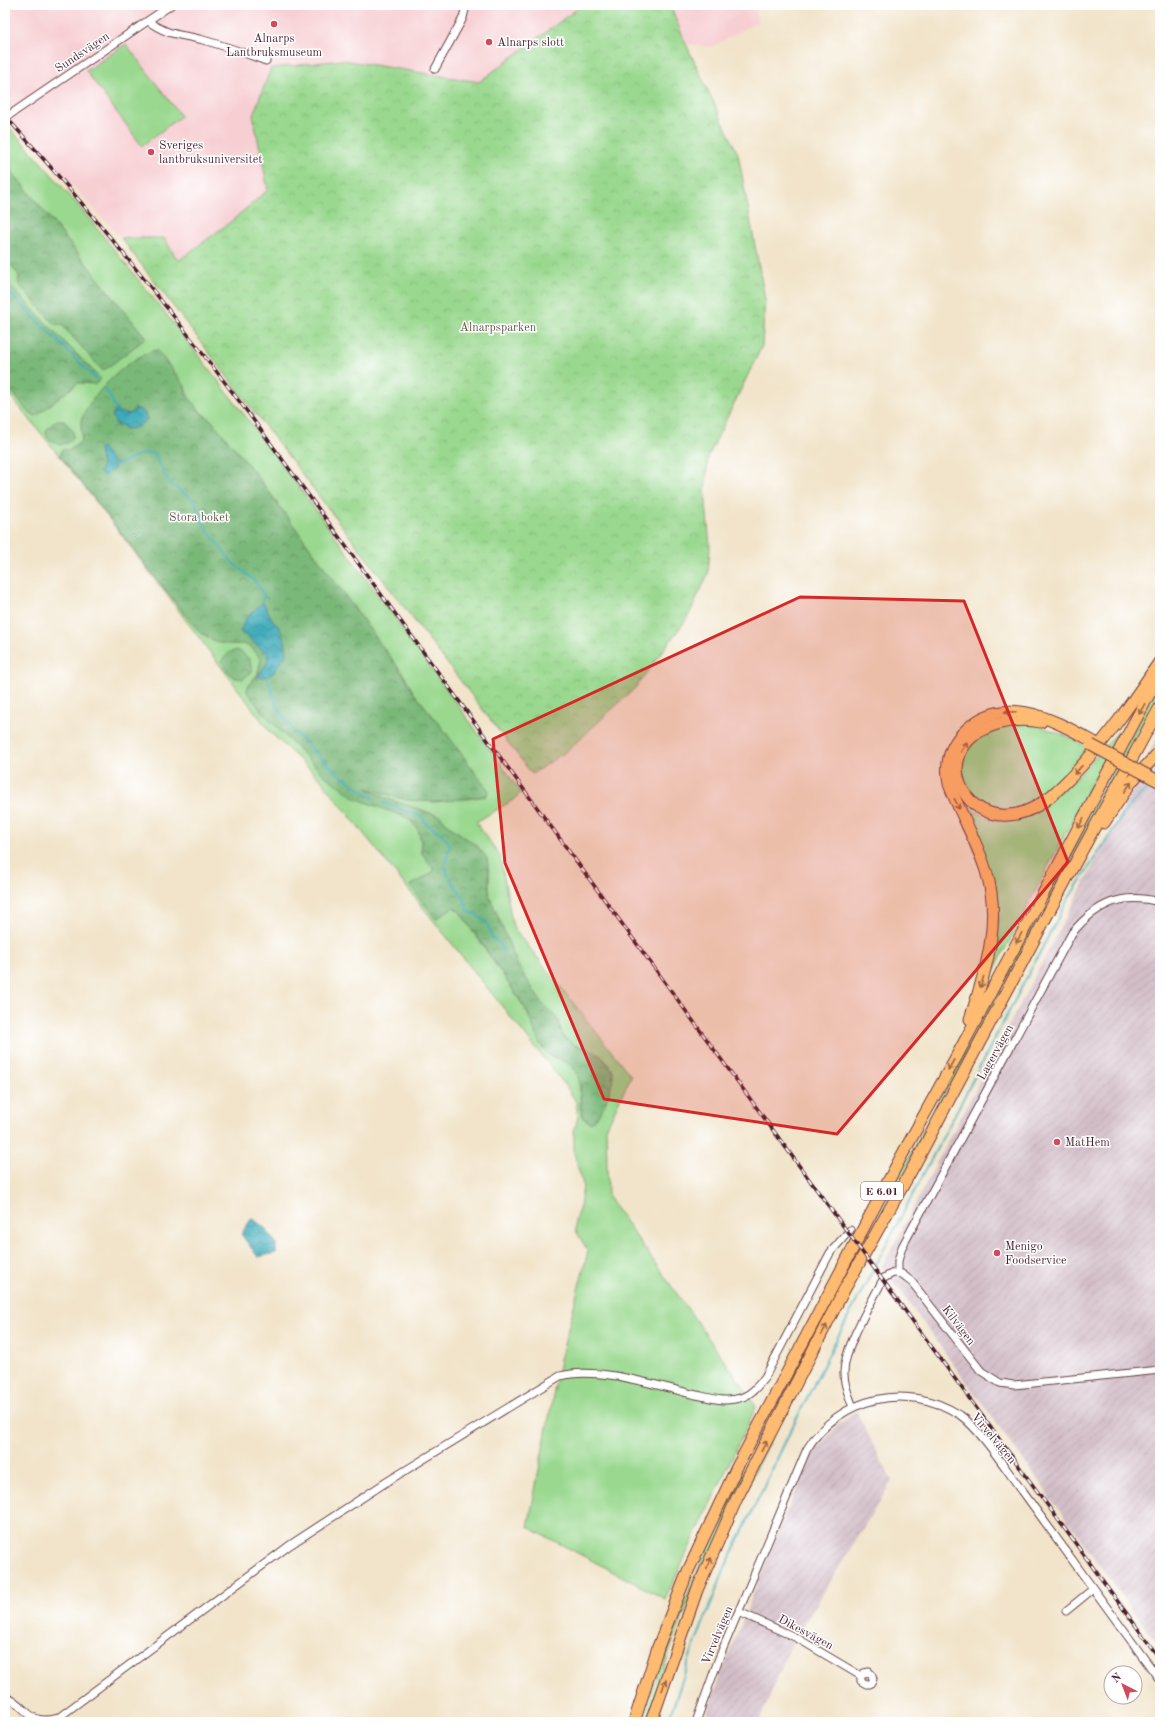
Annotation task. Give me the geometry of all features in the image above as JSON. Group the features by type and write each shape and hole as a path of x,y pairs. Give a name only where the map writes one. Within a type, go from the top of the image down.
{"highway":[{"path":"1160,661 1121,717 1092,755 1060,788 1037,806 1016,814 991,814 972,802 962,791 957,772 958,759 966,743 974,735 986,728 1000,723 1018,720 1046,723 1092,743 1160,776"},
{"name":"E 6.01","path":"634,1722 658,1647 688,1571 736,1469 893,1171 960,1050 1160,674"},
{"name":"E 6.01","path":"651,1722 697,1590 737,1498 844,1290 915,1164 1160,707"},
{"path":"960,1050 986,968 991,942 993,913 991,890 986,871 949,784 947,774 950,752 956,741 974,723 996,713 1032,713 1048,718 1160,782"},
{"path":"1067,878 1132,781 1160,751"}],"street":[{"name":"Sundsvägen","path":"5,118 171,5"},
{"path":"435,69 463,18 466,5"},
{"path":"148,21 159,30 217,44 266,61"},
{"name":"Lagervägen","path":"898,1273 898,1261 902,1247 1072,933 1092,913 1111,902 1131,898 1160,902"},
{"path":"5,1697 12,1700 25,1712 37,1719 44,1721 58,1718 290,1545 388,1481 560,1376 586,1373 608,1375 718,1400 740,1398 756,1388 765,1377 830,1254 850,1230"},
{"path":"853,1407 845,1385 844,1374 848,1352 880,1285 889,1274 898,1273"},
{"name":"Kilvägen","path":"898,1273 911,1281 981,1371 1000,1383 1014,1385 1160,1370"},
{"name":"Virvelvägen","path":"696,1722 719,1658 806,1449 824,1427 842,1412 853,1407 885,1398 902,1397 937,1405 960,1416 980,1436 1160,1680"},
{"path":"1066,1611 1093,1589"},
{"name":"Dikesvägen","path":"739,1612 797,1638 861,1676"}],"highlighted area":[{"path":"800,597 964,601 1068,862 837,1134 604,1099 505,863 493,739"}],"shaded area":[{"name":"Sveriges lantbruksuniversitet","path":"5,5 582,5 479,82 342,60 253,115 268,190 229,223 178,261 163,238 121,238 5,113"},
{"path":"670,5 755,5 757,22 712,47 686,44"},
{"path":"1160,731 1160,1648 882,1267 1126,803"},
{"path":"856,1411 892,1481 790,1647 759,1722 705,1722 712,1697 783,1519 814,1452 837,1426"}],"green space":[{"name":"Alnarpsparken","path":"582,5 670,5 686,44 738,154 765,299 762,346 708,457 705,492 710,547 708,574 688,617 635,688 568,750 532,774 121,238 164,238 178,261 229,223 268,190 253,115 271,68 342,60 479,82"},
{"path":"126,44 181,116 142,146 86,71"},
{"path":"5,123 48,170 89,219 215,376 348,553 521,792 515,799 476,822 500,856 513,927 631,1076 606,1129 608,1197 756,1407 665,1599 528,1527 560,1360 588,1251 576,1231 575,1220 580,1207 583,1185 574,1153 574,1131 578,1117 576,1102 566,1086 320,779 271,733 106,514 185,615 220,643 243,643 254,648 261,660 258,674 248,686 247,692 264,714 325,776 394,813 408,818 418,829 422,853 434,868 433,872 410,886 453,907 460,912 525,1008 544,1050 552,1057 565,1061 574,1068 580,1081 580,1110 613,1071 602,1057 591,1050 575,1045 563,1037 557,1018 541,1002 518,966 489,895 489,872 477,846 449,826 440,816 387,799 363,787 406,800 467,799 486,796 488,791 440,725 413,692 405,677 255,473 211,420 202,414 191,401 185,386 86,411 81,420 82,441 70,450 62,450 60,456 75,475 5,389 5,382 27,411 36,416 78,382 96,384 101,379 5,283 5,258 19,275 19,284 54,324 62,325 103,370 146,338 5,163"},
{"path":"5,163 146,338 103,371 62,325 54,324 19,284 19,275 5,258"},
{"path":"6,282 101,379 96,384 78,383 36,416 27,411 5,382"},
{"name":"Stora boket","path":"157,350 185,386 186,394 202,414 211,420 255,473 405,677 413,692 440,725 489,791 486,796 436,802 406,800 366,788 388,799 440,816 449,826 477,846 487,858 489,872 489,895 518,966 541,1002 557,1018 563,1037 575,1045 591,1050 602,1057 613,1071 613,1080 606,1102 598,1116 591,1123 584,1119 582,1113 579,1081 574,1069 571,1065 551,1056 544,1050 538,1040 525,1008 460,912 453,907 436,919 410,886 433,872 433,868 422,853 418,829 408,818 357,799 325,776 264,714 247,692 248,686 258,674 261,660 256,653 247,645 220,643 200,633 60,456 62,449 70,450 82,441 81,421 93,399 102,388 125,367 147,353","holes":["136,409 142,410 146,416 112,416 120,413 130,414","99,449 103,449 115,465 100,473 102,466"]},
{"path":"57,420 63,420 73,431 73,438 67,443 59,445 49,439 46,434 47,429"},
{"path":"237,650 248,658 252,670 244,679 235,678 226,670 221,661 230,652"},
{"path":"1160,680 1160,690 906,1170 689,1601 670,1649 647,1722 641,1722 662,1659 686,1597 741,1476"},
{"path":"1034,724 1071,738 1092,750 1056,786 1024,807 1013,810 998,810 985,805 975,797 968,786 964,773 964,760 969,748 979,737 1000,727"},
{"path":"1119,731 991,976 988,976 996,946 998,917 950,778 961,797 972,809 985,817 1012,819 1069,786"}],"water":[{"path":"136,409 142,410 146,416 146,420 134,428 125,429 123,425 117,426 112,415 116,410 120,413 130,414"},
{"path":"101,447 115,465 114,469 104,476 100,473 102,466 99,449"},
{"path":"263,602 273,621 279,627 285,641 287,654 273,673 267,677 257,677 267,663 268,653 240,632 246,618"},
{"path":"252,1218 266,1229 276,1243 276,1253 258,1257 241,1234"}],"waterway":[{"path":"5,288 96,379"},
{"path":"104,388 109,394 116,410"},
{"path":"115,465 140,454 155,454 165,476 172,485 194,500 205,527 228,557 234,564 254,580 264,595 263,602"},
{"path":"267,677 278,708 296,734 336,772 373,798"},
{"path":"668,1722 691,1654 725,1568 832,1348 1067,901 1126,810 1152,783"},
{"path":"383,803 423,817 425,823 442,834 450,845 445,863 447,874 465,900 467,910 487,923 492,938 500,944 503,951 502,954"}],"railway":[{"path":"5,116 101,226 252,418 1160,1659"}],"place":[{"name":"Alnarps Lantbruksmuseum","path":"274,24"},
{"name":"Alnarps slott","path":"489,42"},
{"name":"Sveriges lantbruksuniversitet","path":"151,152"},
{"name":"MatHem","path":"1057,1142"},
{"name":"Menigo Foodservice","path":"997,1253"}]}
